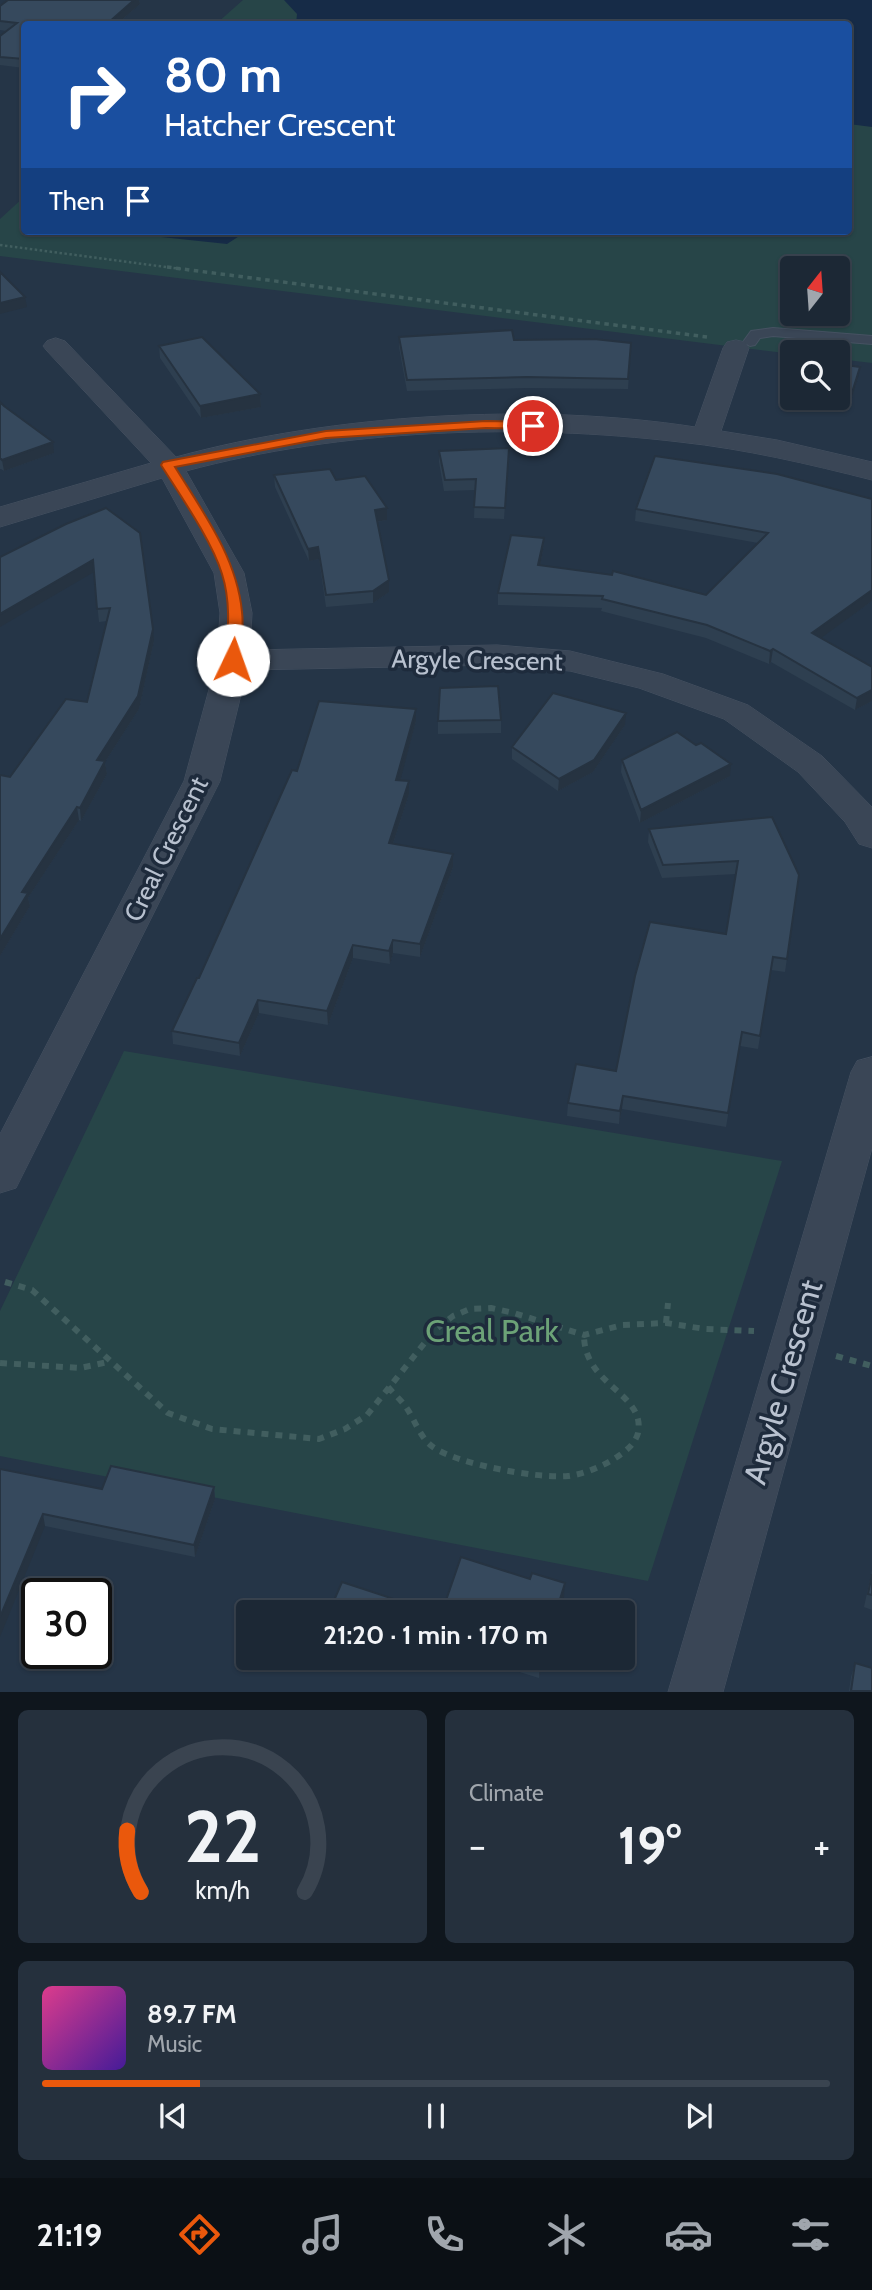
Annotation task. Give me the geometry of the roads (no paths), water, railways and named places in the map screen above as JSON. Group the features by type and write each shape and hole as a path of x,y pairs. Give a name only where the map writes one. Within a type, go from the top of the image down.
{"street":[{"path":"706,436 743,345"},
{"name":"Creal Crescent","path":"0,1176 202,781 233,660 236,613 229,573 202,521 168,465 56,346"},
{"path":"0,518 168,465 326,434 486,425 603,427 706,436 828,459 872,471"},
{"name":"Argyle Crescent","path":"233,660 498,655 570,661 651,681 736,712 810,764 859,815 872,836"},
{"name":"Argyle Crescent","path":"695,1692 872,1072"}],"lane":[{"path":"743,345 756,334 773,332 872,340"}],"water":[{"path":"284,0 872,0 872,127 852,124 852,21 296,21 297,14"},
{"path":"142,235 241,235 227,244"}],"park label":[{"name":"Creal Park","path":"492,1331"}]}
